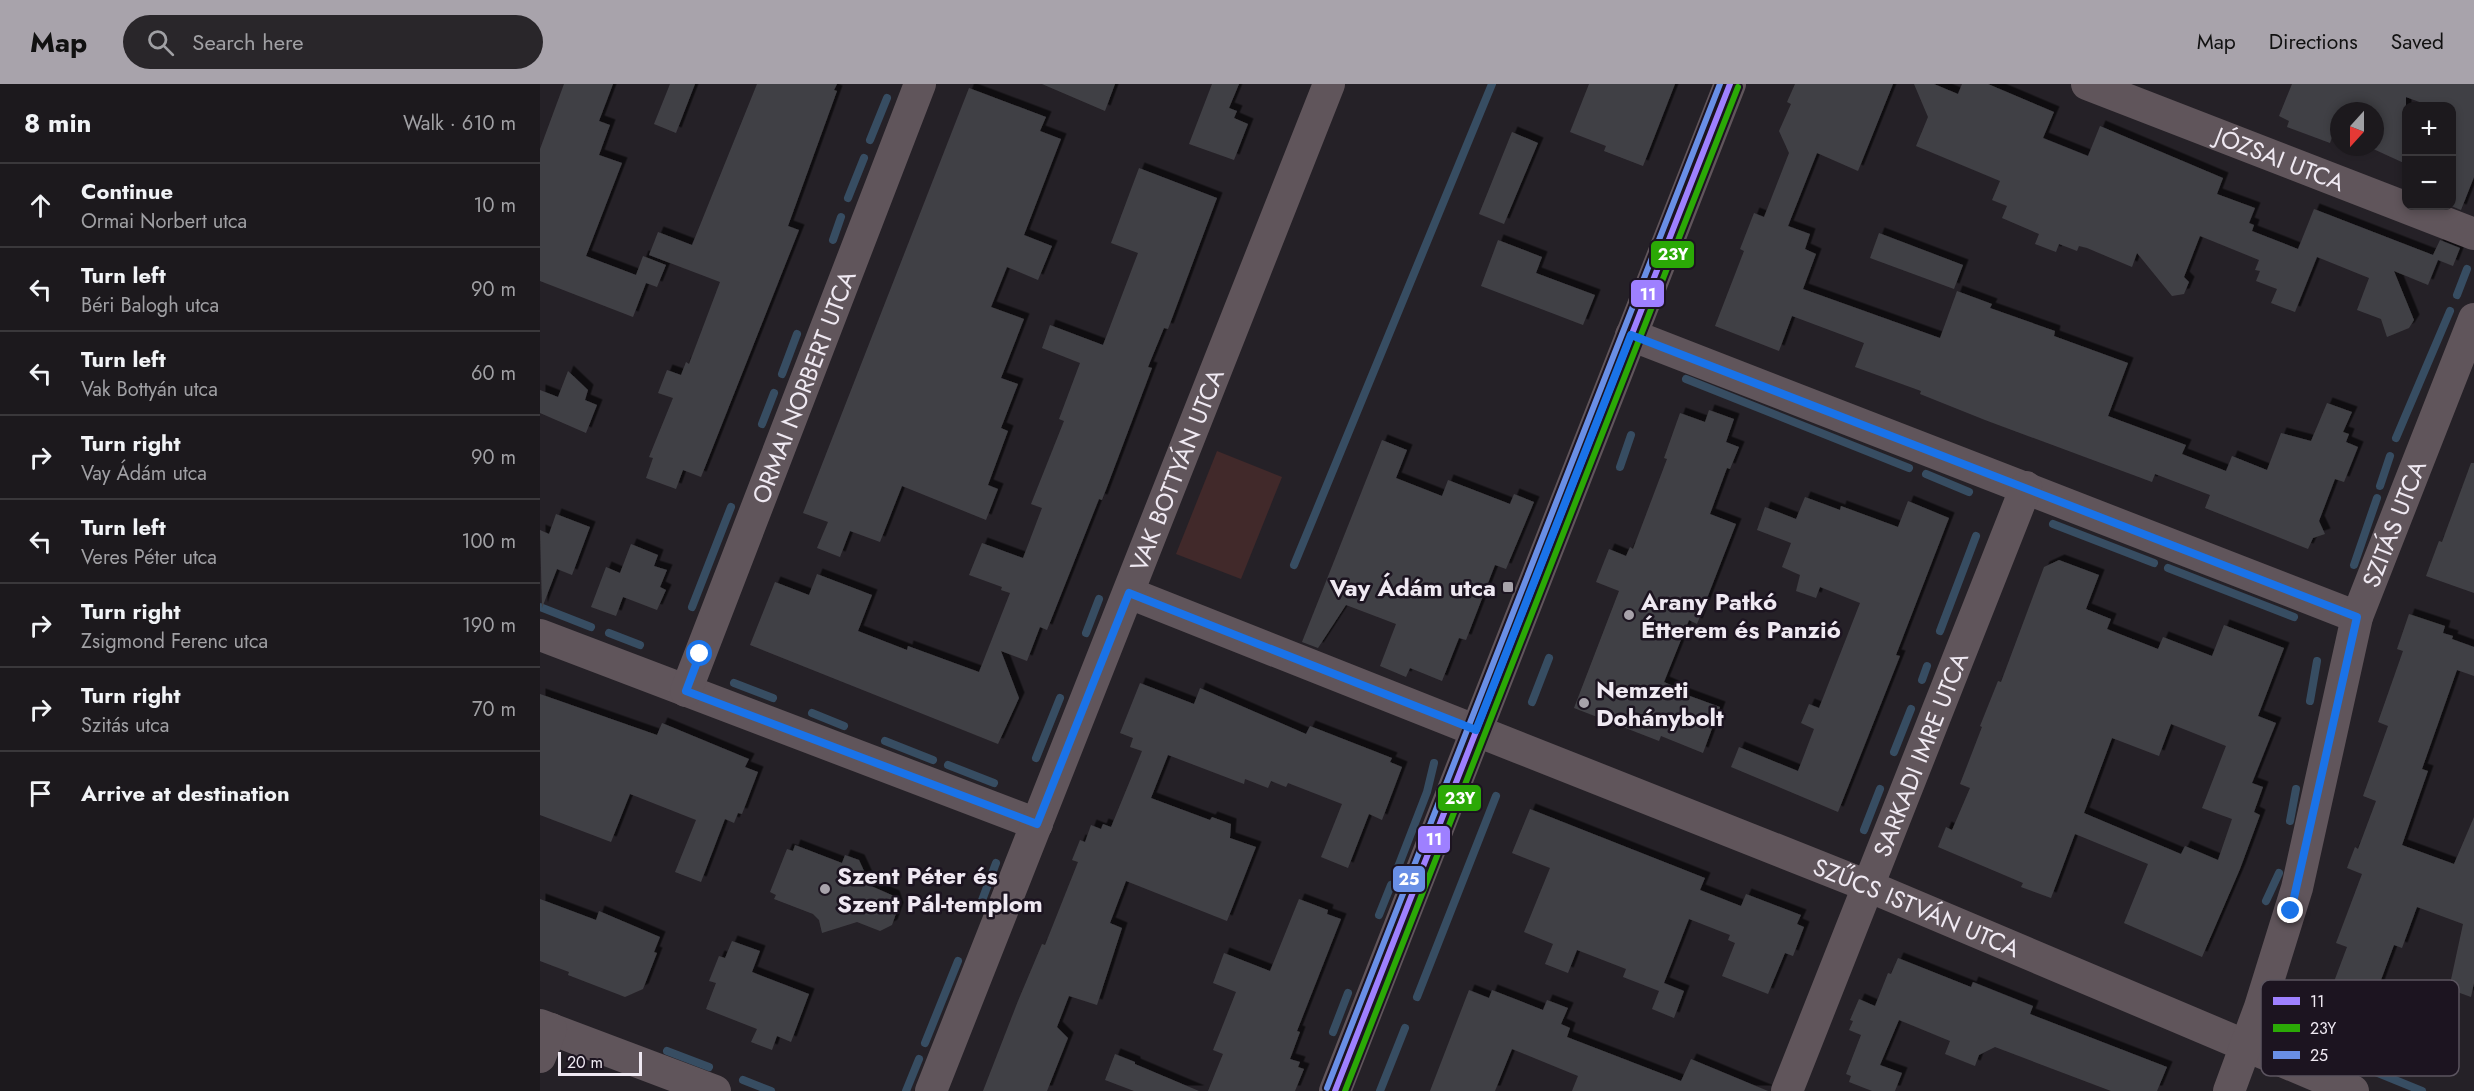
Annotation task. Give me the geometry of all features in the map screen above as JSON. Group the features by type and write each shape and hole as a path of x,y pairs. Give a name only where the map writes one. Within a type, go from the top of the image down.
{"street":[{"name":"ORMAI NORBERT UTCA","path":"686,691 920,84"},
{"name":"VAK BOTTYÁN UTCA","path":"931,1091 1329,84"},
{"path":"1335,1091 1730,84"},
{"name":"JÓZSAI UTCA","path":"2086,84 2144,94 2474,234"},
{"name":"SZITÁS UTCA","path":"2267,980 2297,888 2357,617 2474,319"},
{"path":"1631,335 2357,617"},
{"name":"SARKADI IMRE UTCA","path":"1787,1091 2026,487"},
{"path":"1129,593 1476,730"},
{"path":"540,635 1037,824"},
{"name":"SZŰCS ISTVÁN UTCA","path":"1476,730 1868,886 2261,1052"},
{"name":"SZITÁS UTCA","path":"2229,1091 2261,1000"},
{"path":"544,1037 716,1091"},
{"name":"SZŰCS ISTVÁN UTCA","path":"2317,1076 2353,1091"}],"shaded area":[{"path":"1217,451 1282,477 1241,579 1176,554"}],"building":[{"path":"564,84 613,84 599,121 610,125 599,155 622,163 586,256 636,275 643,256 666,265 657,287 646,283 633,317 540,281 540,149"},
{"path":"670,84 695,84 676,133 654,124"},
{"path":"757,84 837,84 834,90 837,91 788,226 799,230 701,477 683,470 676,489 646,478 653,458 649,457 673,398 658,393 667,370 681,375 686,362 689,364 720,282 649,255 658,232 692,245"},
{"path":"1042,84 1115,84 1105,111"},
{"path":"1212,84 1239,84 1229,108 1237,111 1234,118 1248,124 1234,160 1189,144"},
{"path":"1589,84 1675,84 1643,166 1604,151 1606,146 1570,132"},
{"path":"1795,84 1893,84 1858,171 1817,153 1788,226 1810,234 1805,249 1816,254 1803,289 1940,338 1957,291 1992,304 1990,308 2055,331 2054,336 2128,363 2108,416 2186,445 2182,454 2226,471 2232,456 2267,470 2281,433 2311,441 2327,403 2352,412 2343,432 2349,434 2346,442 2358,447 2344,482 2335,479 2319,521 2325,534 2313,538 2308,549 2205,508 2210,495 2155,474 2152,482 1920,394 1921,391 1855,367 1864,343 1792,316 1779,351 1715,326 1744,251 1740,249 1754,213 1764,217 1789,153 1779,131 1791,104 1787,102"},
{"path":"1914,84 1934,84 1958,94 1962,84 1988,84 2054,112 2043,138 2088,156 2100,126 2223,178 2217,194 2255,208 2249,223 2254,225 2252,231 2298,249 2314,209 2433,255 2440,240 2460,248 2453,266 2438,260 2428,285 2394,271 2414,320 2409,328 2387,337 2381,319 2357,310 2369,278 2317,257 2295,312 2271,303 2277,289 2256,281 2260,271 2255,270 2259,260 2200,236 2184,277 2189,282 2184,294 2172,296 2137,253 2132,267 2079,246 2077,251 2059,244 2056,252 2035,244 2039,234 2002,218 2007,206 1992,200 2000,181 1916,146 1928,117"},
{"path":"2292,84 2474,84 2474,177 2461,210 2456,208 2456,102 2419,102 2406,97 2406,102 2402,102 2402,162 2384,154 2384,102 2330,102 2330,143 2287,127 2289,121 2279,116"},
{"path":"969,88 1046,117 1040,131 1061,139 1024,235 1052,246 1038,280 1007,267 991,307 1024,319 1001,378 1018,384 1001,428 1008,431 988,485 998,489 986,520 902,486 880,542 850,531 840,557 817,548 828,522 803,513"},
{"path":"1512,132 1538,143 1504,224 1479,214"},
{"path":"1139,168 1217,198 1168,329 1164,328 1148,367 1152,368 1102,500 1099,499 1047,630 1040,627 1027,661 1001,651 1019,698 998,744 750,645 775,582 809,595 817,574 872,595 858,631 907,650 908,646 979,672 1010,593 1001,590 1002,587 969,575 982,543 1023,558 1042,508 1031,504 1064,421 1059,419 1080,363 1042,348 1050,325 1103,345 1138,253 1111,243"},
{"path":"1879,233 1963,265 1954,289 1870,258"},
{"path":"1498,240 1542,257 1536,273 1595,295 1583,325 1481,286"},
{"path":"568,371 588,390 585,400 597,405 586,433 540,413 540,390 558,397"},
{"path":"1709,410 1734,419 1726,442 1739,447 1730,469 1727,468 1710,514 1736,524 1697,624 1689,620 1664,682 1680,689 1679,692 1720,707 1703,753 1661,736 1659,741 1574,708 1619,591 1596,582 1609,549 1626,556 1630,547 1633,549 1667,459 1664,458 1680,413 1705,422"},
{"path":"1382,440 1407,450 1396,478 1442,496 1448,480 1510,504 1514,494 1534,502 1506,569 1495,565 1466,640 1459,638 1442,681 1410,668 1406,677 1380,666 1396,624 1346,605 1318,648 1302,642"},
{"path":"2471,463 2474,463 2474,593 2426,576 2439,541 2442,542"},
{"path":"1805,497 1840,510 1841,506 1898,527 1908,501 1949,518 1896,655 1900,656 1838,812 1731,767 1739,747 1798,771 1814,729 1801,723 1809,704 1819,708 1860,603 1820,587 1816,598 1796,591 1800,575 1782,567 1791,543 1757,530 1765,507 1796,519"},
{"path":"556,514 590,527 572,575 557,569 542,608 540,530 549,534"},
{"path":"631,544 658,555 654,566 667,570 660,587 666,590 657,610 623,597 616,616 591,607 606,567 620,573"},
{"path":"2059,560 2099,575 2086,609 2111,619 2107,629 2158,649 2163,637 2212,656 2224,625 2284,648 2258,716 2276,723 2252,783 2263,787 2254,812 2260,815 2240,869 2202,957 2124,923 2148,864 2075,834 2051,898 2021,887 2023,883 1938,847 1946,827 1952,830 1970,788 1960,784 1982,727 1980,726 1998,681 2001,682 2044,567","holes":["2171,724 2226,746 2202,808 2232,819 2218,860 2185,846 2181,854 2084,813 2112,738 2159,756"]},
{"path":"2409,614 2445,626 2443,633 2474,647 2474,676 2457,670 2422,769 2428,771 2402,845 2454,864 2474,817 2474,983 2471,997 2459,993 2459,980 2451,980 2463,924 2417,907 2402,948 2394,945 2381,980 2335,980 2347,947 2336,943 2362,874 2347,868 2355,847 2358,849 2376,801 2363,796 2388,726 2378,722 2403,651 2397,649"},
{"path":"1140,683 1194,704 1200,688 1306,734 1310,726 1392,758 1390,762 1402,767 1382,820 1369,814 1348,868 1321,857 1342,804 1288,783 1286,787 1271,781 1268,788 1245,779 1244,784 1168,755 1151,798 1210,820 1212,817 1231,824 1230,838 1256,847 1227,921 1126,881 1110,923 1122,928 1097,1005 1069,996 1057,1027 1068,1038 1047,1091 983,1091 1018,1001 1042,944 1045,945 1078,862 1072,860 1080,840 1085,842 1091,825 1101,829 1103,824 1111,827 1142,751 1130,747 1133,738 1120,733"},
{"path":"540,694 657,735 662,723 749,759 745,767 758,772 742,814 738,813 734,823 725,819 701,882 675,872 696,820 630,794 611,842 540,815"},
{"path":"1530,809 1705,878 1700,890 1741,906 1746,894 1801,915 1797,924 1804,927 1793,956 1785,953 1768,994 1722,976 1735,943 1728,940 1730,935 1689,919 1664,983 1684,991 1674,1018 1652,1009 1659,991 1623,977 1626,969 1577,950 1568,973 1545,964 1553,944 1524,932 1550,868 1512,853"},
{"name":"Szent Péter és Szent Pál-templom","path":"795,845 842,863 845,855 859,860 871,886 894,896 898,908 892,925 880,931 857,922 822,933 819,920 813,914 774,899 776,895 770,892 787,849 793,851"},
{"path":"540,899 596,920 599,911 660,937 654,952 657,953 643,989 625,997 568,975 569,972 540,961"},
{"path":"1299,899 1328,910 1327,914 1341,919 1297,1031 1300,1032 1290,1059 1300,1062 1298,1067 1304,1069 1295,1091 1208,1091 1223,1054 1213,1050 1236,992 1213,983 1224,953 1270,971"},
{"path":"732,941 760,951 752,972 809,994 791,1042 777,1036 772,1050 751,1042 757,1029 706,1009 716,983 709,981 719,956 725,958"},
{"path":"1898,958 1971,987 1973,982 2033,1006 2030,1014 2167,1067 2157,1091 2111,1091 1995,1047 1979,1055 1975,1066 1945,1054 1950,1041 1899,1020 1880,1065 1902,1073 1895,1091 1872,1091 1849,1082 1851,1076 1846,1074 1861,1035 1849,1030 1853,1021 1850,1020 1859,999 1875,1006 1888,973 1891,974"},
{"path":"1469,990 1489,998 1492,990 1543,1010 1547,1000 1568,1008 1561,1024 1570,1028 1567,1037 1681,1081 1691,1059 1768,1091 1572,1091 1578,1076 1512,1049 1495,1091 1430,1091"},
{"path":"1115,1054 1199,1091 1134,1091 1105,1080"}],"waterway":[{"path":"1294,565 1492,84"},
{"path":"870,140 887,98"},
{"path":"848,198 864,158"},
{"path":"833,240 841,217"},
{"path":"2457,295 2467,269"},
{"path":"2396,438 2450,311"},
{"path":"782,374 797,334"},
{"path":"1686,379 1909,468"},
{"path":"762,424 774,393"},
{"path":"1620,467 1631,435"},
{"path":"2380,486 2390,456"},
{"path":"1926,474 1969,492"},
{"path":"2354,565 2377,498"},
{"path":"692,607 731,507"},
{"path":"2053,524 2154,563"},
{"path":"1940,631 1976,536"},
{"path":"2168,568 2294,617"},
{"path":"1086,633 1099,599"},
{"path":"540,607 591,627"},
{"path":"609,633 640,645"},
{"path":"1532,702 1549,658"},
{"path":"2310,701 2317,661"},
{"path":"1922,680 1927,666"},
{"path":"734,683 773,698"},
{"path":"1036,758 1060,698"},
{"path":"1894,752 1911,709"},
{"path":"812,713 844,726"},
{"path":"885,741 933,760"},
{"path":"1398,867 1427,792 1434,763"},
{"path":"948,765 994,783"},
{"path":"1864,830 1880,789"},
{"path":"2290,821 2296,789"},
{"path":"1417,997 1496,796"},
{"path":"981,903 996,863"},
{"path":"2266,901 2279,873"},
{"path":"1379,915 1391,885"},
{"path":"925,1043 958,961"},
{"path":"1333,1032 1348,993"},
{"path":"1380,1091 1405,1028"},
{"path":"667,1051 709,1067"},
{"path":"906,1091 919,1059"},
{"path":"2385,1076 2422,1091"},
{"path":"743,1080 771,1091"}],"transit line":[{"name":"25","path":"1327,1088 1720,84"},
{"name":"11","path":"1335,1091 1730,84"},
{"name":"23Y","path":"1345,1091 1738,87"}],"place":[{"name":"Vay Ádám utca","path":"1508,587"},
{"name":"Arany Patkó Étterem és Panzió","path":"1629,615"},
{"name":"Nemzeti Dohánybolt","path":"1584,703"},
{"name":"Szent Péter és Szent Pál-templom","path":"825,889"}],"route":[{"path":"700,654 686,691 1037,824 1129,593 1476,730 1631,335 2064,501 2357,617 2291,911"}]}
